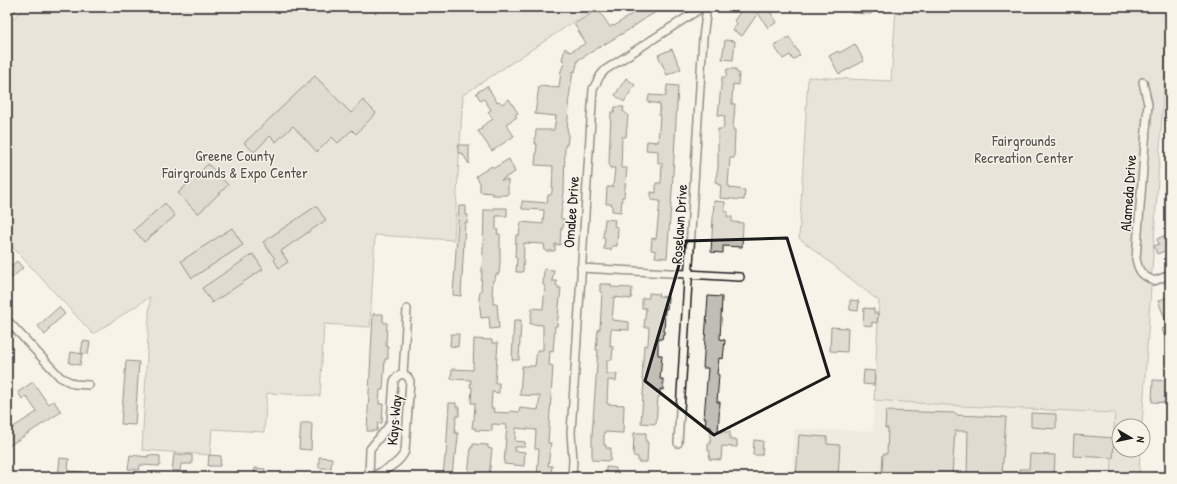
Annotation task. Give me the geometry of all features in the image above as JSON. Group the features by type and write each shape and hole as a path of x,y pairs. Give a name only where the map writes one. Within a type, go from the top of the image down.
{"street":[{"path":"7,11 11,7"},
{"name":"Omalee Drive","path":"572,477 571,433 592,95 595,83 605,70 704,7"},
{"name":"Roselawn Drive","path":"678,443 703,38 707,7"},
{"name":"Alameda Drive","path":"1143,82 1148,104 1136,260 1138,270 1144,276 1154,281 1170,275"},
{"path":"581,268 740,277"},
{"name":"Kays Way","path":"403,374 407,309"},
{"path":"7,320 60,377 74,384 89,385"},
{"name":"Kays Way","path":"403,374 409,377 410,381 406,451 398,462 370,477 370,449 391,421 394,381 396,377 403,374"}],"highlighted area":[{"path":"787,238 829,376 714,435 645,381 686,241"}],"shaded area":[{"path":"875,400 1115,413 1115,418 1111,418 1111,477 792,477 794,429 872,431"}],"green space":[{"name":"Greene County Fairgrounds & Expo Center","path":"25,7 596,7 463,95 454,240 375,235 370,327 324,324 320,396 267,393 264,432 212,429 210,455 142,450 150,297 93,334 7,241 7,24"},
{"name":"Fairgrounds Recreation Center","path":"896,7 1169,7 1143,418 1115,418 1115,413 962,406 874,400 879,301 799,238 808,77 891,81"},
{"name":"Fairgrounds Recreation Center","path":"1112,458 1140,458 1139,477 1111,477"}],"building":[{"path":"642,7 664,7 578,60 575,72 573,71 568,105 568,138 567,145 565,145 564,193 561,215 561,219 564,219 563,228 561,228 560,245 555,244 555,251 545,251 544,244 524,243 523,272 516,272 516,235 519,235 521,222 543,224 544,210 522,209 522,201 547,203 548,195 551,195 552,192 553,166 535,165 537,144 535,144 536,130 554,130 556,116 535,114 539,86 559,88 561,71 565,61 562,60 565,48 570,52 586,43 574,24 598,9 610,27 613,25 614,26"},
{"path":"745,7 767,7 777,22 768,28 758,13 742,36 733,30 737,23 734,21"},
{"path":"851,7 871,7 871,14 851,13"},
{"path":"789,37 800,55 793,60 790,55 783,59 774,46"},
{"path":"725,40 735,41 733,60 722,59"},
{"path":"855,44 864,61 839,74 829,56 838,51 839,53"},
{"path":"672,49 681,69 667,75 658,55"},
{"path":"727,69 736,69 736,72 739,73 738,85 733,84 732,104 735,104 733,130 735,130 734,158 730,158 728,186 730,186 730,188 745,190 744,200 720,198 721,185 718,185 718,183 715,182 718,168 718,129 723,129 725,116 718,115 722,77 726,77"},
{"path":"315,76 351,113 363,100 376,113 356,134 352,130 338,143 332,137 317,152 293,126 276,142 270,136 254,152 244,143 263,125"},
{"path":"626,78 635,85 624,102 615,95"},
{"path":"667,85 678,86 667,258 655,257 656,251 651,250 652,238 656,239 660,201 651,200 651,192 656,193 656,183 661,183 662,163 658,163 658,151 646,150 647,141 658,142 660,116 660,104 648,102 649,95 666,96"},
{"path":"487,86 497,102 499,101 502,104 509,99 518,113 515,115 517,117 506,124 514,136 492,151 478,131 482,129 481,127 493,119 488,112 491,110 484,99 481,101 476,93"},
{"path":"615,107 624,107 623,111 628,115 626,137 622,137 621,168 627,168 621,212 612,211 612,204 606,204 607,187 613,187 615,168 610,168 609,163 611,112 614,112"},
{"path":"458,145 469,145 469,164 462,153 458,153"},
{"path":"509,159 515,172 501,180 508,180 508,195 492,195 492,193 480,192 480,183 476,176 492,166 494,168"},
{"path":"208,164 228,185 198,214 178,193"},
{"path":"714,201 725,202 725,212 728,212 727,217 732,217 732,222 743,223 742,247 723,246 723,253 711,252"},
{"path":"165,203 175,216 144,242 134,230"},
{"path":"316,206 326,220 281,251 288,262 279,268 274,260 275,259 263,242"},
{"path":"459,206 466,206 466,215 468,215 467,223 465,222 461,296 453,295"},
{"path":"493,208 507,208 507,216 496,216 496,230 498,230 497,234 500,234 500,262 499,274 496,274 495,280 493,280 492,295 493,304 497,304 499,328 490,329 489,317 481,318 479,299 481,291 484,210 493,210"},
{"path":"605,219 615,220 614,226 618,227 617,246 612,246 611,250 604,249 605,238 603,238"},
{"path":"232,228 243,245 192,278 181,261"},
{"path":"1170,233 1170,249 1157,254 1154,246 1159,244 1157,239"},
{"path":"253,254 263,269 212,303 202,288"},
{"path":"17,261 23,268 7,282 7,270"},
{"path":"544,269 554,270 552,281 557,281 556,285 558,288 561,288 557,326 555,326 553,352 550,351 549,365 553,366 548,443 551,443 548,466 552,466 551,475 548,474 548,477 537,477 539,449 535,449 536,430 516,428 515,441 525,442 525,447 515,447 514,451 525,452 524,466 504,464 507,425 492,424 492,431 475,430 475,428 472,428 475,403 471,403 471,380 451,379 452,369 473,370 474,339 492,340 492,343 498,343 495,383 499,383 499,393 492,392 491,408 494,408 493,412 519,412 520,408 538,410 540,396 520,395 522,366 535,366 537,350 543,350 543,325 530,324 532,308 543,309 545,286 543,285"},
{"path":"600,284 611,284 611,287 632,288 631,299 614,297 612,320 629,322 629,330 611,329 610,346 613,347 612,360 607,360 607,374 617,374 616,381 608,380 607,404 624,405 623,433 604,432 604,445 606,445 606,448 611,448 610,461 592,460 592,435 598,350 596,350 598,329 600,329 602,292 600,292"},
{"path":"649,293 668,297 667,309 665,309 664,334 662,339 658,339 658,355 662,355 660,379 663,379 663,390 660,389 660,397 658,397 656,424 641,423 644,381 642,380 644,345 647,346 648,344 649,327 644,327 646,308 642,308 642,298 649,298"},
{"path":"708,296 722,297 720,339 725,340 723,359 719,358 717,374 719,375 717,402 720,402 718,432 730,432 730,440 737,440 737,447 722,446 721,460 709,459 710,451 708,451 708,444 710,444 711,427 705,426 706,418 704,418 708,368 703,368"},
{"path":"1170,296 1169,348 1162,329 1168,326 1158,301"},
{"path":"850,300 859,301 858,311 850,310"},
{"path":"59,307 65,314 49,328 50,330 45,335 38,326"},
{"path":"864,308 874,309 874,313 878,313 877,323 872,322 872,326 863,325"},
{"path":"373,314 383,314 383,322 387,323 386,346 388,346 388,359 385,359 383,390 380,390 379,404 383,404 382,423 378,423 377,431 367,431"},
{"path":"514,320 521,320 519,360 512,360"},
{"path":"831,327 848,328 847,352 830,351"},
{"path":"451,334 459,334 458,347 450,346"},
{"path":"83,341 90,342 88,354 81,353"},
{"path":"71,352 82,354 80,365 69,363"},
{"path":"126,361 139,362 135,425 121,424"},
{"path":"864,370 875,371 874,385 863,384"},
{"path":"1153,380 1170,381 1170,403 1152,402"},
{"path":"33,382 48,404 54,401 61,412 7,447 7,431 37,412 26,396 22,399 18,392"},
{"path":"449,403 456,403 456,407 459,407 459,416 456,416 455,433 458,433 458,438 456,455 454,455 452,477 443,477 446,456"},
{"path":"886,411 956,413 956,415 1006,417 1002,475 967,475 968,431 955,431 952,475 882,472 883,454 887,454 888,428 885,428"},
{"path":"1031,413 1056,414 1056,429 1031,427"},
{"path":"301,423 312,423 311,450 299,449"},
{"path":"634,433 646,433 646,442 648,442 647,462 638,462 638,457 633,456"},
{"path":"799,435 827,437 827,444 840,445 838,477 796,477"},
{"path":"1074,435 1111,438 1111,458 1073,456"},
{"path":"754,440 763,441 762,455 753,455"},
{"path":"473,444 488,445 488,448 492,449 489,477 468,475 471,447 473,447"},
{"path":"174,454 192,455 192,464 181,464 180,471 172,471"},
{"path":"1030,454 1055,455 1054,477 1020,477 1020,469 1029,469"},
{"path":"130,455 148,457 148,455 160,456 160,466 140,465 139,470 128,469"},
{"path":"209,455 221,456 220,466 208,466"},
{"path":"319,457 332,458 331,468 319,468"},
{"path":"60,458 69,459 68,471 83,472 83,477 58,477"},
{"path":"606,467 616,468 616,477 606,477"},
{"path":"255,468 265,469 264,477 254,477"}]}
